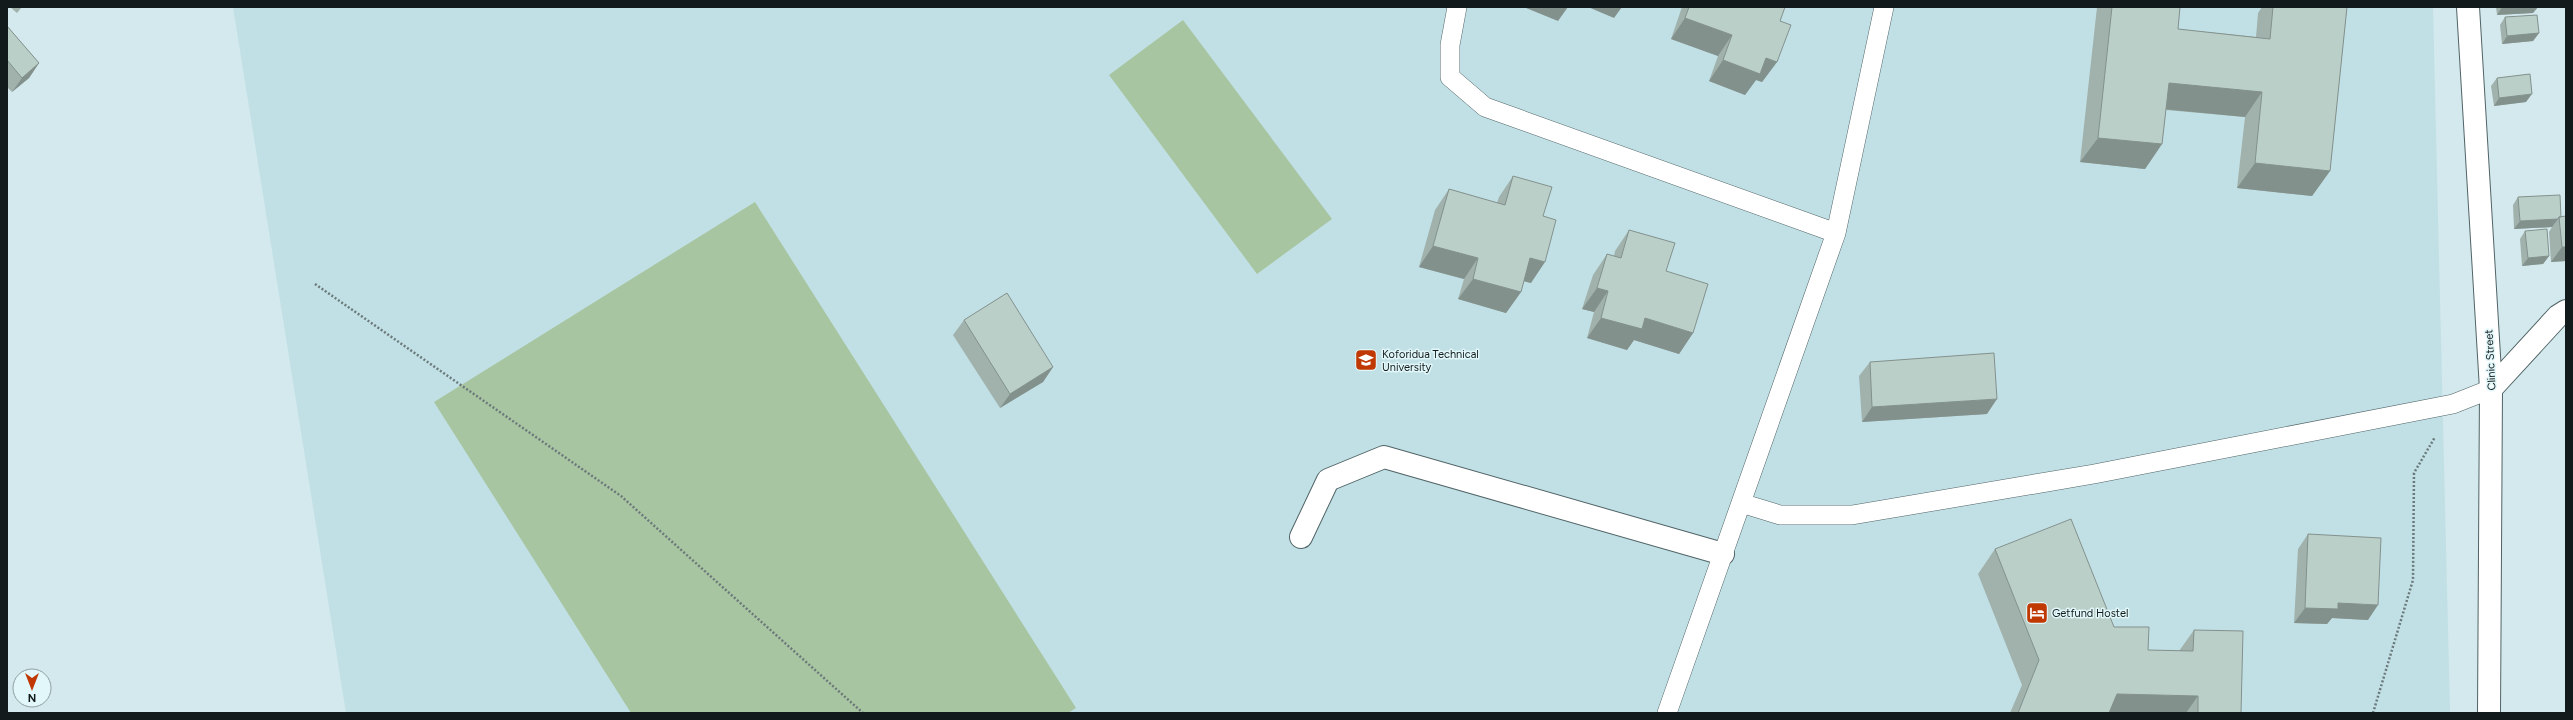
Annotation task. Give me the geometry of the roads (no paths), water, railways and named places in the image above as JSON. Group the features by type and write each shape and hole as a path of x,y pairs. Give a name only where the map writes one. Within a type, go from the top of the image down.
{"street":[{"name":"Clinic Street","path":"2468,7 2492,389 2489,713"},
{"path":"2492,389 2558,316 2566,311"},
{"path":"1300,537 1328,480 1384,457 1723,554"}],"lane":[{"path":"1458,7 1450,45 1450,77 1485,107 1836,233"},
{"path":"1667,713 1836,233 1884,7"},
{"path":"1741,503 1780,515 1852,515 2094,474 2454,404 2492,389"}],"place":[{"name":"Koforidua Technical University","path":"1366,360"},
{"name":"Getfund Hostel","path":"2037,613"}]}
